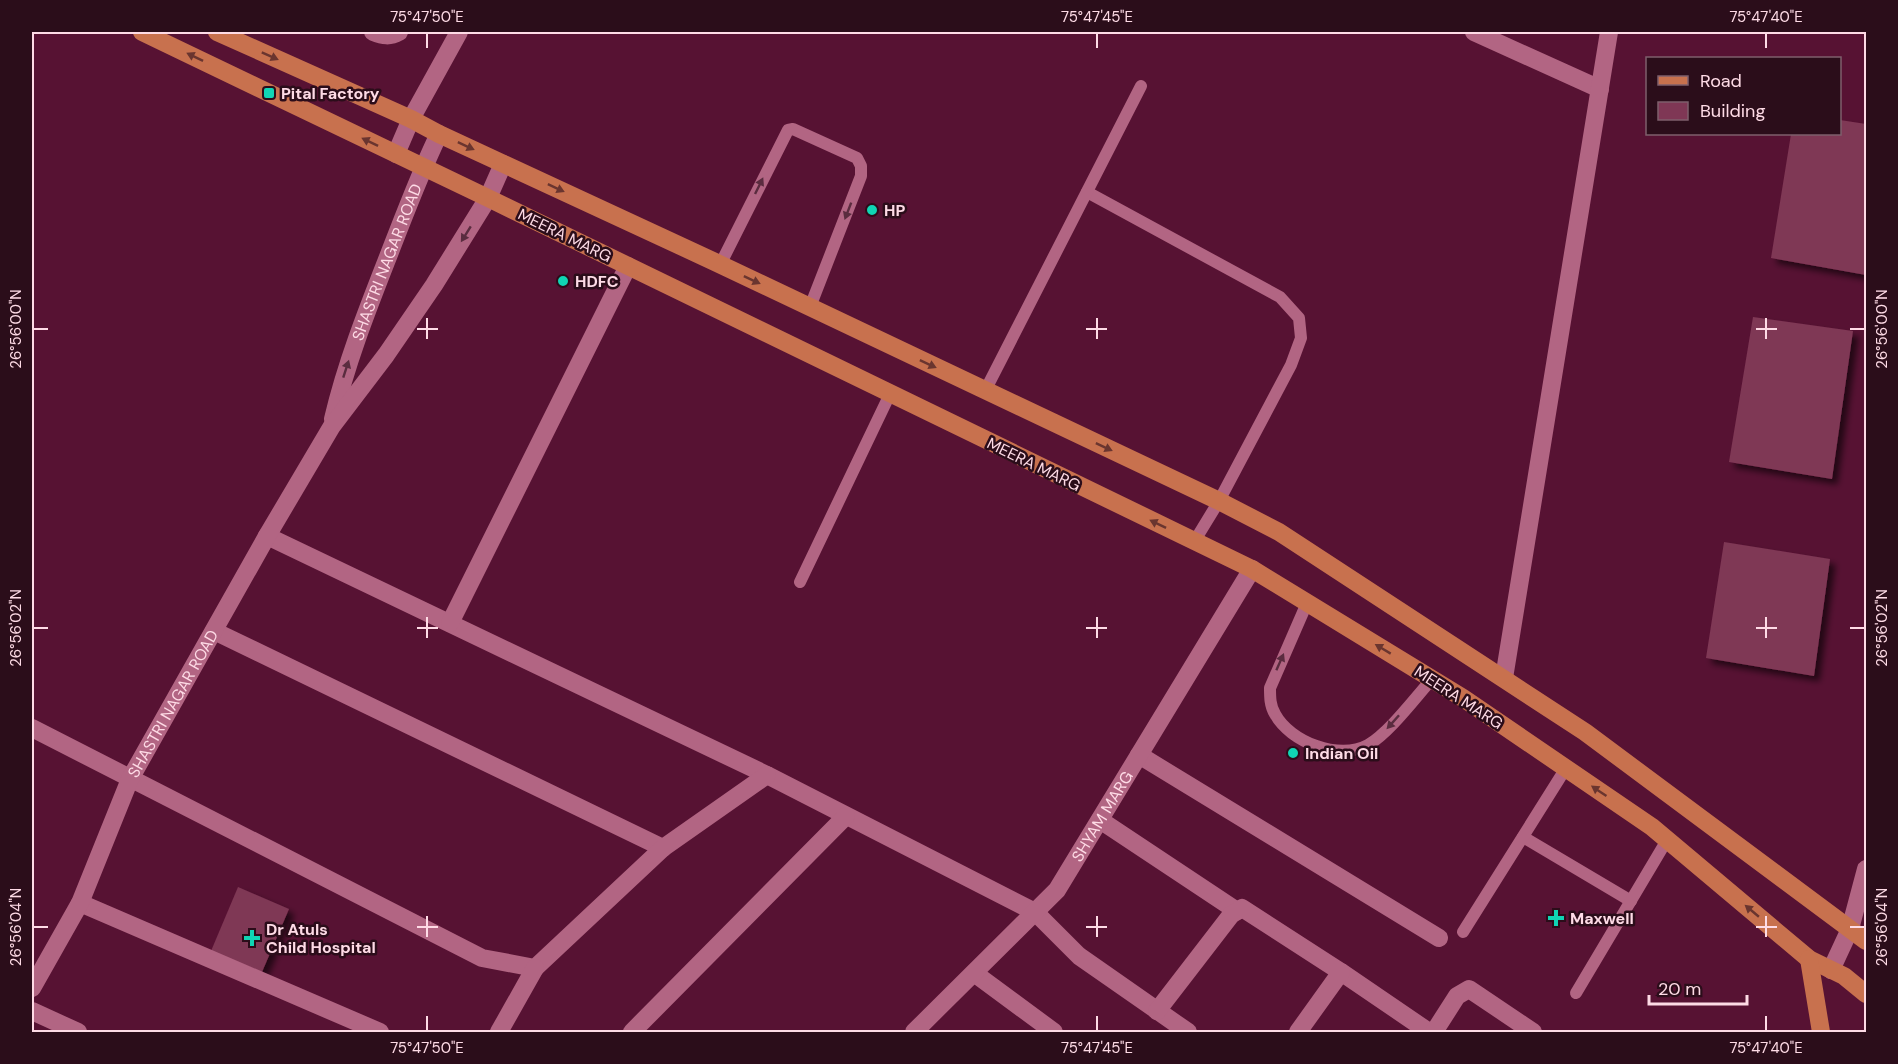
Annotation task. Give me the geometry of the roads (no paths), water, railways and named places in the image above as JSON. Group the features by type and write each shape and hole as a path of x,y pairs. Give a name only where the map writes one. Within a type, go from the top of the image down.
{"main road":[{"name":"MEERA MARG","path":"142,32 1252,569 1432,679 1652,827 1809,959 1844,976 1866,994"},
{"path":"217,32 411,119 1219,501 1279,532 1585,732 1866,941"},
{"path":"1809,959 1821,1032"}],"street":[{"path":"373,32 382,36 390,36 399,32"},
{"path":"396,154 411,119 459,32"},
{"path":"1473,32 1600,89"},
{"path":"1504,678 1609,32"},
{"name":"SHASTRI NAGAR ROAD","path":"332,426 352,350 423,166 439,134"},
{"name":"SHASTRI NAGAR ROAD","path":"32,988 80,903 130,779 267,536 332,426 404,329 488,198 503,164"},
{"path":"450,623 628,266"},
{"path":"267,536 766,775 1035,912 1079,956 1188,1032"},
{"name":"SHYAM MARG","path":"914,1032 1057,890 1252,569"},
{"path":"214,631 663,848"},
{"path":"32,728 482,958 535,968"},
{"path":"1139,755 1438,938"},
{"path":"499,1032 535,968 663,848 766,775"},
{"path":"632,1032 846,816"},
{"path":"1100,820 1237,911"},
{"path":"1831,970 1850,929 1866,869"},
{"path":"80,903 380,1032"},
{"path":"1157,1011 1231,915 1242,908 1429,1032"},
{"path":"1298,1032 1341,972"},
{"path":"974,973 1054,1032"},
{"path":"1434,1032 1457,996 1469,989 1533,1032"},
{"path":"32,1011 78,1032"}],"lane":[{"path":"985,391 1141,86"},
{"path":"720,265 788,130 793,129 857,158 861,166 861,176 810,307"},
{"path":"1087,192 1280,297 1299,318 1301,338 1292,365 1219,501 1194,542"},
{"path":"800,582 890,394"},
{"path":"1307,603 1270,688 1275,714 1291,733 1327,749 1362,748 1382,734 1432,679"},
{"path":"1463,932 1566,768"},
{"path":"1523,837 1631,901"},
{"path":"1576,993 1667,840"}],"place":[{"name":"Pital Factory","path":"269,93"},
{"name":"HP","path":"872,210"},
{"name":"HDFC","path":"563,281"},
{"name":"Indian Oil","path":"1293,753"},
{"name":"Maxwell","path":"1556,918"},
{"name":"Dr Atuls Child Hospital","path":"252,938"}]}
